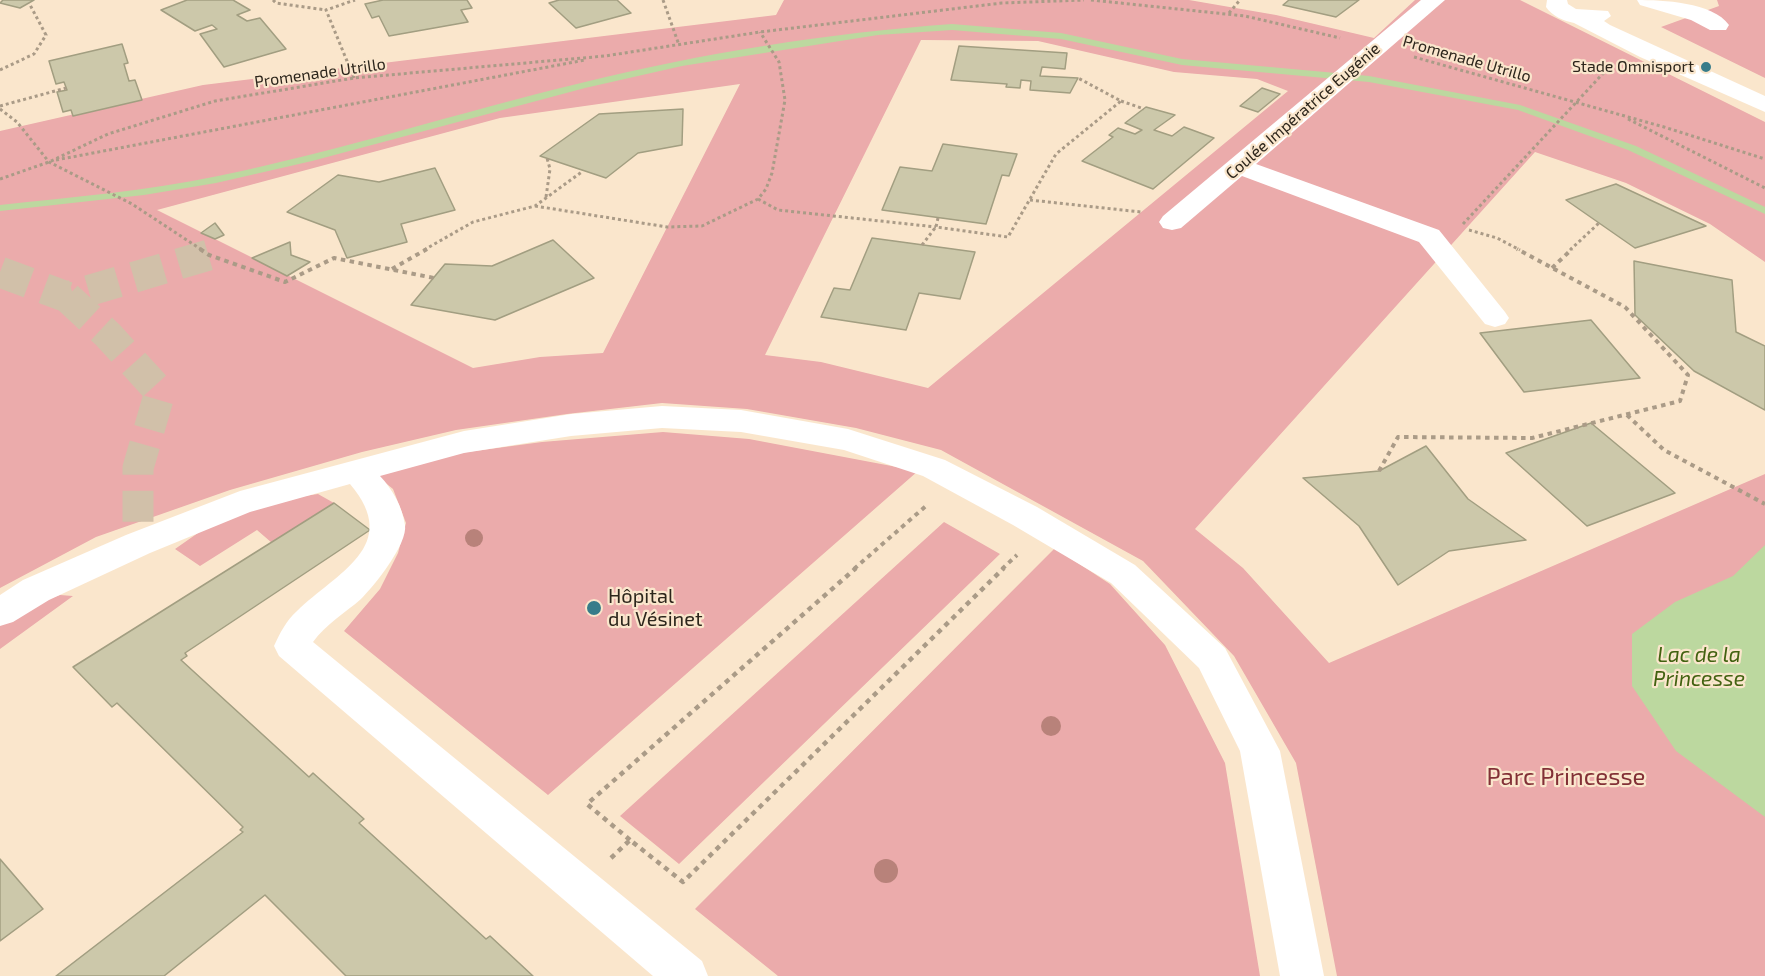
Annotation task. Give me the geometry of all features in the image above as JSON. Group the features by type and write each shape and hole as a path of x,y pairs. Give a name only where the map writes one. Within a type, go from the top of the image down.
{"street":[{"name":"Coulée Impératrice Eugénie","path":"1172,222 1434,0"},
{"path":"1557,0 1557,7 1560,10 1603,7 1648,0 1698,15 1718,25"},
{"path":"1603,7 1645,52 1671,60 1765,105"},
{"path":"1239,166 1429,236 1495,318"},
{"path":"0,612 36,590 117,553 240,503 464,442 571,425 662,417 741,421 848,440 934,468 1005,505 1123,574 1212,658 1260,751 1302,976"},
{"path":"357,471 379,495 389,527 378,556 356,583 298,631 292,646 686,976"}],"path":[{"path":"273,0 276,3 327,10 354,0"},
{"path":"663,0 679,45"},
{"name":"Promenade Utrillo","path":"49,162 605,56 760,32 1002,3 1084,0"},
{"name":"Promenade Utrillo","path":"1091,0 1228,14 1370,53 1622,115 1765,159"},
{"path":"1228,14 1240,0"},
{"path":"0,70 34,54 46,35 29,3"},
{"path":"327,10 354,78"},
{"path":"391,269 473,222 536,206 668,227 702,226 758,199 766,189 772,173 785,100 779,62 760,32"},
{"name":"Promenade Utrillo","path":"0,179 49,162 108,134 215,101 354,78 605,56"},
{"path":"1379,471 1398,437 1532,438 1680,401 1688,375 1625,308 1497,238 1460,227 1613,62"},
{"path":"1078,78 1121,101 1144,109"},
{"path":"0,107 66,87"},
{"path":"758,199 778,210 1008,237 1056,154 1121,101"},
{"path":"0,107 17,122 49,162 132,204 209,255 285,282 334,258 434,278"},
{"name":"Promenade Utrillo","path":"1622,115 1665,140 1765,188"},
{"path":"546,198 550,169 547,158"},
{"path":"536,206 583,171"},
{"path":"1030,200 1153,213 1172,222"},
{"path":"922,245 936,227 938,218"},
{"path":"1552,268 1599,223"},
{"path":"1627,414 1664,450 1765,504"},
{"path":"934,499 587,804 683,882 1022,550"},
{"path":"579,887 630,840"}],"green space":[{"name":"Parc Princesse","path":"784,0 1189,0 1276,15 1374,38 1415,0 1520,0 1765,122 1765,262 1710,224 1626,183 1535,152 1195,529 1243,568 1329,663 1765,474 1765,976 1337,976 1296,763 1234,656 1143,561 941,450 856,428 747,409 662,403 456,430 362,452 230,490 96,537 0,588 0,131 203,85 776,15","holes":["921,40 1038,41 1174,72 1257,79 1288,91 928,388 821,362 765,355","740,84 603,353 540,357 473,368 157,210 500,118"]},
{"path":"1717,0 1765,0 1765,78 1661,27 1719,6"},
{"path":"663,432 749,439 918,471 548,795 344,631 380,589 398,553 406,523 393,489 377,476 452,454 542,442"},
{"path":"318,494 334,503 272,543 257,530 200,566 175,549 218,519 258,503"},
{"path":"944,522 1000,554 679,864 620,816"},
{"path":"1055,548 1110,584 1165,645 1225,763 1260,976 778,976 695,909"},
{"path":"60,595 73,596 0,649 0,624 39,602"}],"water":[{"name":"Lac de la Princesse","path":"1765,545 1765,817 1676,751 1632,686 1632,634 1675,602 1733,576"}],"building":[{"path":"3,0 34,0 20,8 0,3"},
{"path":"187,0 233,0 250,10 237,15 247,21 260,18 286,49 224,67 200,34 217,29 212,25 195,31 161,10"},
{"path":"383,0 467,0 472,8 461,10 468,22 389,36 379,16 372,18 365,4"},
{"path":"559,0 617,0 631,13 576,28 549,3"},
{"path":"1289,0 1359,0 1336,17 1283,5"},
{"path":"122,44 128,63 124,64 129,81 135,80 142,100 73,116 71,110 63,112 57,92 67,90 64,82 56,84 49,61"},
{"path":"959,46 1067,53 1065,69 1042,67 1040,76 1078,78 1070,93 1030,90 1031,81 1021,80 1020,88 1006,87 1007,84 951,80"},
{"path":"1262,88 1280,94 1258,112 1240,106"},
{"path":"1146,107 1175,115 1154,130 1172,136 1184,127 1214,138 1153,189 1082,161 1113,137 1109,135 1118,128 1135,134 1142,130 1125,123"},
{"path":"683,109 682,145 638,153 606,178 540,156 599,114"},
{"path":"943,144 1017,154 1009,176 1002,175 986,224 882,210 900,167 932,171"},
{"path":"435,168 455,210 401,224 407,242 347,258 335,230 287,212 338,175 379,182"},
{"path":"1616,184 1706,226 1635,248 1566,200"},
{"path":"215,223 224,235 215,239 201,233"},
{"path":"872,238 975,252 960,299 919,293 906,330 821,317 834,288 850,290"},
{"path":"553,240 594,278 495,320 411,305 445,264 492,266"},
{"path":"290,242 291,255 310,262 287,276 252,258"},
{"path":"1634,261 1732,280 1736,332 1765,346 1765,410 1694,371 1635,315"},
{"path":"1591,320 1640,378 1524,392 1480,333"},
{"path":"1591,423 1675,493 1587,526 1506,453"},
{"path":"1426,446 1468,499 1526,540 1449,551 1398,585 1359,526 1303,478 1379,471"},
{"path":"334,503 370,530 185,653 187,656 181,660 309,777 313,773 364,819 359,823 486,939 490,936 533,976 346,976 265,895 164,976 56,976 243,832 240,830 243,827 117,703 112,707 73,667"},
{"path":"0,859 43,909 0,941"}],"waterway":[{"path":"0,208 144,192 216,180 308,159 583,85 682,63 878,32 952,27 1061,36 1182,62 1369,79 1520,108 1632,148 1765,211"}],"tunnel":[{"path":"67,297 209,255"},
{"path":"0,272 67,297"},
{"path":"67,297 108,335 160,392 138,468 138,544"}],"place":[{"name":"Stade Omnisport","path":"1706,67"},
{"name":"Hôpital du Vésinet","path":"594,608"}]}
